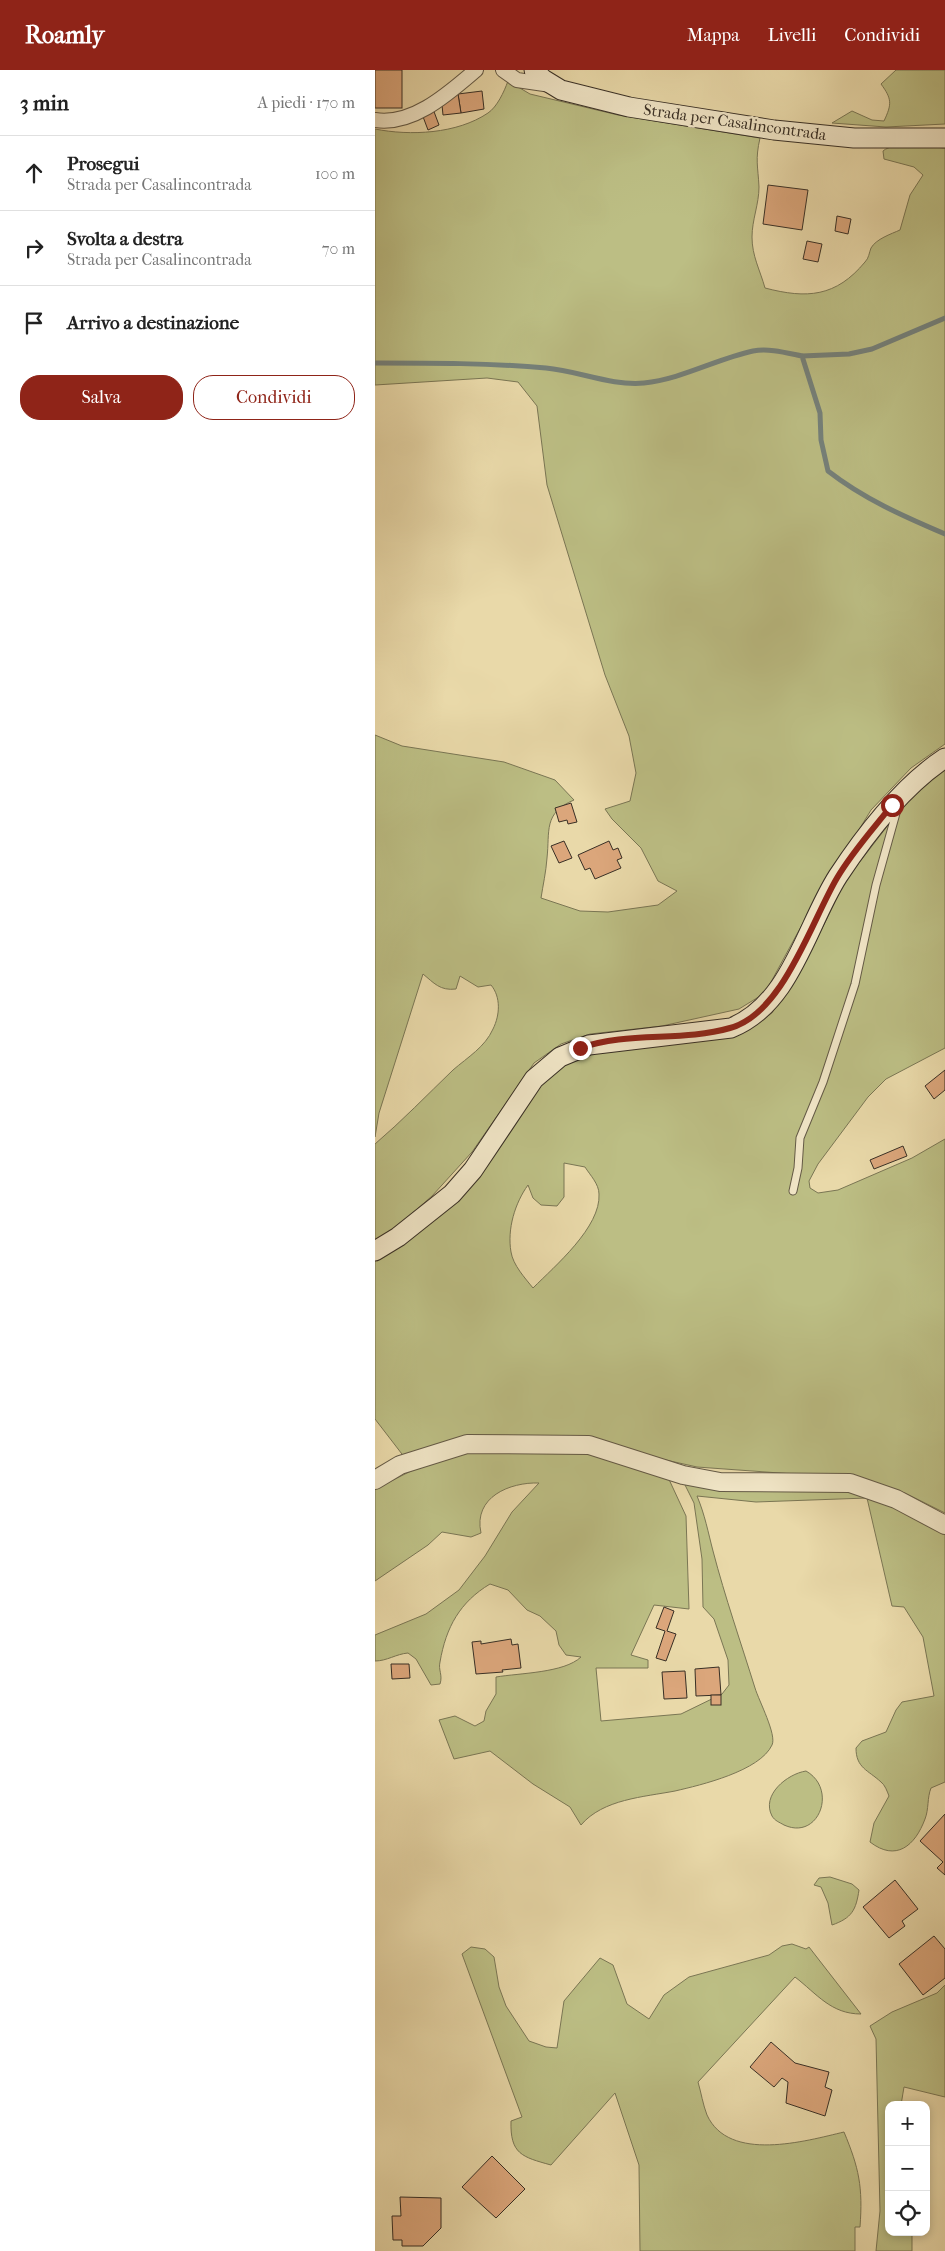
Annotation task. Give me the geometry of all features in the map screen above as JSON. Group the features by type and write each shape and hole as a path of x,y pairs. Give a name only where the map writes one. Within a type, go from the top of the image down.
{"main road":[{"name":"Strada per Casalincontrada","path":"534,70 561,90 629,107 775,130 854,138 945,138"},
{"path":"375,1251 398,1237 452,1194 473,1170 534,1079 560,1057 589,1045 731,1028 743,1023 766,1007 806,941 838,877 901,796 922,774 945,758"}],"street":[{"path":"375,120 402,120 455,88 476,70"},
{"path":"503,70 517,80 552,85"},
{"path":"375,1480 400,1465 467,1444 589,1446 683,1475 720,1482 850,1483 896,1499 945,1525"}],"lane":[{"path":"793,1192 798,1168 800,1138 823,1082 855,984 876,885 901,796"}],"green space":[{"path":"896,70 945,70 945,124 886,127 832,123 852,111 872,120 884,121 890,102 881,84"},
{"path":"508,81 530,94 618,115 760,138 757,158 759,193 752,231 752,244 765,288 794,294 807,294 832,289 854,274 866,260 876,242 900,230 910,195 923,175 914,167 884,159 883,151 903,145 945,148 945,744 911,768 871,810 810,910 765,993 739,1009 662,1026 590,1034 561,1044 534,1063 472,1152 432,1196 393,1230 375,1241 375,1144 481,1046 493,1029 497,1018 498,1001 491,985 478,987 460,976 456,989 446,989 438,986 423,974 379,1113 375,1137 375,735 402,746 504,762 555,780 574,800 557,811 550,824 541,898 580,911 608,912 658,905 677,891 658,881 641,848 612,819 605,809 630,801 636,773 629,736 605,675 547,485 537,406 518,382 487,378 375,385 375,129 418,133 448,129 476,120 494,107"},
{"path":"945,769 945,1048 886,1079 868,1097 818,1164 809,1181 810,1188 818,1193 838,1190 912,1158 945,1139 945,1513 905,1493 883,1487 821,1476 697,1467 568,1438 405,1458 375,1419 375,1261 403,1244 458,1200 480,1175 541,1084 565,1065 592,1053 734,1036 747,1031 772,1013 814,945 845,881 899,811 928,780","holes":["564,1163 585,1167 599,1190 598,1207 593,1220 575,1245 533,1288 523,1276 511,1252 511,1225 519,1200 528,1185 533,1198 541,1205 557,1206 564,1197"]},
{"path":"463,1451 596,1453 666,1473 686,1516 689,1609 654,1605 631,1655 648,1660 648,1668 596,1668 601,1721 681,1714 722,1694 729,1685 728,1660 714,1619 703,1607 702,1559 694,1503 681,1477 852,1487 945,1532 945,1782 931,1788 926,1815 916,1837 903,1848 896,1851 879,1848 870,1842 874,1823 889,1796 882,1783 860,1764 857,1755 856,1748 862,1741 886,1732 896,1710 902,1702 934,1696 923,1637 904,1607 892,1606 867,1498 756,1502 697,1496 733,1620 772,1734 772,1745 755,1762 714,1781 612,1804 590,1816 581,1825 570,1807 533,1784 490,1751 454,1759 439,1720 455,1716 475,1726 484,1721 486,1711 496,1694 496,1677 541,1672 564,1666 581,1657 566,1655 559,1645 556,1631 540,1616 527,1610 508,1590 490,1584 470,1599 451,1627 440,1662 440,1684 431,1685 416,1659 408,1653 375,1661 375,1635 426,1614 459,1590 485,1556 512,1512 539,1483 517,1485 496,1494 488,1501 483,1510 480,1520 481,1533 471,1537 442,1532 428,1545 375,1581 375,1489 419,1467"},
{"path":"806,1771 816,1779 821,1789 820,1811 815,1820 807,1826 796,1828 784,1825 772,1816 770,1801 773,1793 791,1776"},
{"path":"830,1877 852,1884 859,1890 856,1903 849,1916 832,1925 828,1903 821,1887 814,1885 819,1878"},
{"path":"792,1944 806,1949 809,1947 861,2014 841,2011 833,2007 795,1977 698,2082 707,2115 718,2130 732,2139 750,2144 769,2145 810,2140 844,2132 859,2178 861,2200 860,2227 855,2227 855,2251 640,2251 639,2165 615,2093 551,2165 525,2156 516,2147 511,2132 511,2121 522,2117 462,1954 471,1947 485,1949 494,1957 499,1987 506,2006 529,2041 546,2047 557,2048 564,2001 600,1958 613,1965 627,2004 649,2019 664,1995 689,1977 769,1955 782,1946"},
{"path":"945,1985 945,2097 904,2087 902,2101 885,2101 885,2236 912,2236 912,2251 876,2251 880,2211 876,2039 870,2026 892,2012 937,1993"}],"building":[{"path":"375,70 402,70 402,108 375,108"},
{"path":"482,91 484,109 461,113 458,94"},
{"path":"458,94 461,113 443,115 442,105"},
{"path":"433,109 439,125 428,130 422,114"},
{"path":"768,185 808,190 802,230 763,224"},
{"path":"837,216 851,219 848,234 835,231"},
{"path":"807,241 822,244 818,262 803,259"},
{"path":"571,803 577,822 568,824 567,820 559,822 555,808"},
{"path":"564,841 572,858 559,863 551,846"},
{"path":"609,841 613,850 618,848 622,858 617,860 621,868 595,879 590,868 585,870 578,855"},
{"path":"945,1070 945,1090 934,1099 925,1086"},
{"path":"903,1146 907,1156 874,1169 870,1160"},
{"path":"664,1607 674,1611 667,1631 676,1634 666,1661 656,1658 665,1631 656,1628"},
{"path":"511,1639 512,1645 518,1644 521,1668 502,1670 503,1672 476,1674 472,1642 481,1641 481,1644"},
{"path":"391,1664 409,1664 410,1678 392,1679"},
{"path":"719,1667 721,1695 696,1696 695,1669"},
{"path":"685,1671 687,1698 664,1699 662,1672"},
{"path":"711,1695 721,1695 721,1705 711,1705"},
{"path":"945,1814 945,1875 937,1868 943,1862 920,1841"},
{"path":"895,1880 918,1909 902,1921 905,1926 889,1938 863,1907"},
{"path":"934,1936 945,1949 945,1978 923,1995 899,1964"},
{"path":"771,2042 795,2063 829,2072 825,2087 832,2090 825,2116 786,2103 788,2082 782,2078 774,2087 750,2067"},
{"path":"492,2156 525,2189 496,2218 462,2187"},
{"path":"400,2197 441,2198 441,2228 423,2246 402,2246 402,2240 393,2240 392,2216 401,2216"}],"waterway":[{"path":"802,356 849,354 872,349 945,318"},
{"path":"375,363 525,366 571,372 619,382 644,383 672,377 753,351 772,350 802,356 820,413 821,440 828,471 856,490 899,514 945,534"}],"route":[{"path":"580,1048 609,1042 718,1031 743,1023 766,1007 806,941 838,877 892,805"}]}
